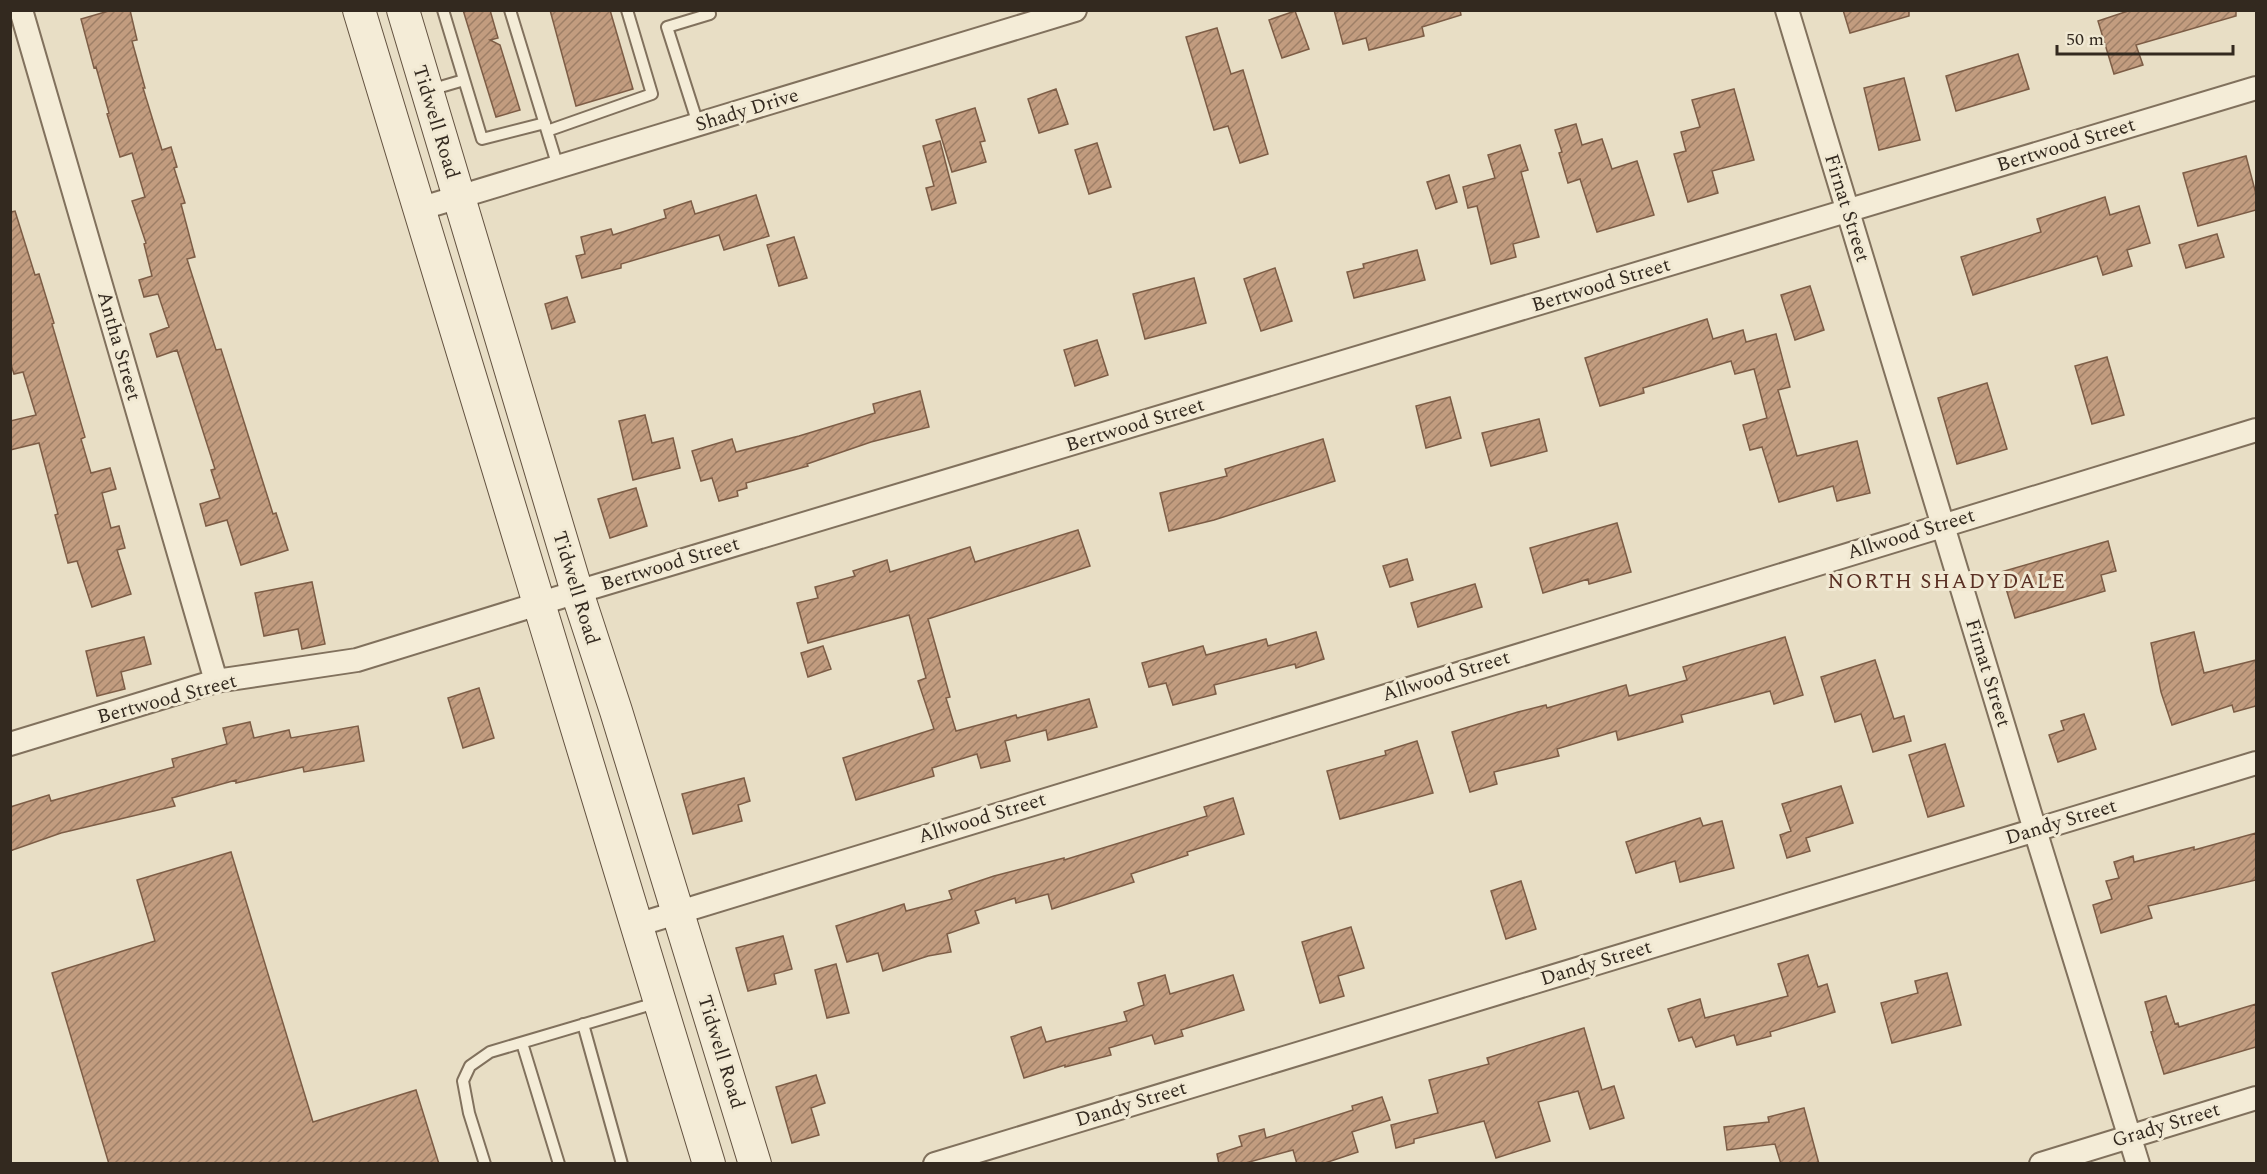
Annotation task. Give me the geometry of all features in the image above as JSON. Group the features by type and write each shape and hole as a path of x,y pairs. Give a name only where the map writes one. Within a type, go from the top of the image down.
{"main road":[{"name":"Tidwell Road","path":"359,10 709,1164"},
{"name":"Tidwell Road","path":"403,10 577,592 616,711 755,1164"}],"street":[{"name":"Antha Street","path":"21,10 216,681"},
{"name":"Shady Drive","path":"419,209 1075,10"},
{"name":"Firnat Street","path":"1787,10 2138,1164"},
{"name":"Bertwood Street","path":"10,744 216,681 357,660 2256,88"},
{"name":"Allwood Street","path":"637,925 2256,430"},
{"name":"Dandy Street","path":"935,1164 2256,763"},
{"name":"Grady Street","path":"2041,1164 2256,1098"}],"lane":[{"path":"443,10 482,139 546,127 652,94 627,10"},
{"path":"510,10 558,166"},
{"path":"698,124 667,27 710,14"},
{"path":"427,91 464,80"},
{"path":"485,1164 469,1113 463,1081 470,1065 490,1052 660,1002"},
{"path":"583,1024 622,1164"},
{"path":"522,1043 559,1164"}],"building":[{"path":"112,10 130,10 137,40 132,41 145,88 143,88 162,150 171,147 177,167 174,168 185,203 181,204 195,257 187,259 216,350 221,349 273,514 276,513 288,550 241,565 227,520 206,526 200,504 220,498 211,470 215,469 177,350 157,357 150,334 169,327 158,294 144,297 139,280 152,276 144,244 146,243 132,201 145,197 132,153 120,157 81,19"},
{"path":"463,10 490,10 498,38 490,40 500,45 520,110 496,117"},
{"path":"550,10 610,10 633,89 576,106"},
{"path":"1334,10 1460,10 1461,15 1422,27 1424,36 1369,50 1366,38 1343,44"},
{"path":"1843,10 1909,10 1909,16 1850,33"},
{"path":"2131,10 2236,10 2236,16 2136,45 2143,65 2114,74 2098,21"},
{"path":"1295,11 1309,49 1282,58 1269,20"},
{"path":"1217,28 1231,74 1243,70 1268,154 1240,163 1228,126 1214,130 1186,37"},
{"path":"2018,54 2029,89 1956,111 1946,76"},
{"path":"1904,78 1920,140 1879,150 1864,88"},
{"path":"1056,89 1068,124 1039,133 1028,99"},
{"path":"1734,89 1754,160 1712,171 1718,193 1688,202 1674,154 1686,151 1681,132 1700,127 1692,100"},
{"path":"975,108 985,141 980,142 986,162 952,172 936,120"},
{"path":"1576,124 1582,145 1602,139 1612,169 1637,161 1654,215 1597,232 1580,179 1568,183 1559,153 1562,152 1555,130"},
{"path":"940,141 956,203 932,210 926,188 934,186 923,146"},
{"path":"1097,143 1111,187 1089,194 1075,150"},
{"path":"1520,145 1528,170 1521,172 1539,237 1513,244 1516,257 1491,264 1477,206 1468,208 1463,187 1495,178 1488,155"},
{"path":"2246,156 2256,194 2256,210 2198,226 2183,173"},
{"path":"1449,175 1457,202 1436,209 1427,182"},
{"path":"756,195 769,236 724,250 719,235 621,264 621,268 582,278 576,256 585,254 581,237 611,229 613,235 666,218 664,210 691,201 695,214"},
{"path":"2105,197 2110,215 2139,206 2150,243 2127,250 2132,266 2103,275 2097,256 1973,295 1961,257 2041,232 2037,219"},
{"path":"15,211 35,275 39,274 54,323 52,324 85,437 81,439 91,473 110,468 116,489 102,493 111,528 119,526 125,548 117,550 131,594 92,607 77,561 68,563 39,443 10,450 10,421 36,415 23,372 14,374 10,362 10,212"},
{"path":"2217,234 2224,257 2186,268 2179,245"},
{"path":"794,237 807,278 779,286 767,245"},
{"path":"1417,250 1425,280 1354,298 1347,272 1364,268 1363,264"},
{"path":"1275,268 1292,321 1261,331 1244,279"},
{"path":"1194,278 1206,323 1145,339 1133,294"},
{"path":"1810,286 1824,330 1795,340 1781,295"},
{"path":"567,297 575,322 552,329 545,304"},
{"path":"1707,319 1713,339 1743,330 1746,342 1776,334 1790,387 1778,390 1797,456 1857,441 1870,493 1837,501 1833,486 1779,502 1762,447 1750,450 1743,425 1767,418 1754,369 1735,374 1731,361 1643,388 1644,393 1600,406 1585,358"},
{"path":"1097,340 1108,375 1075,386 1064,350"},
{"path":"2107,357 2124,415 2092,424 2075,366"},
{"path":"1987,383 2007,449 1957,464 1938,398"},
{"path":"920,391 929,427 871,442 807,464 808,466 746,483 747,488 737,491 738,496 719,501 712,478 701,481 692,451 732,439 736,452 799,436 875,413 873,404"},
{"path":"1450,397 1461,438 1426,448 1416,406"},
{"path":"645,415 652,443 673,438 680,468 633,480 619,421"},
{"path":"1539,419 1547,451 1491,466 1482,433"},
{"path":"1323,439 1335,481 1214,520 1169,531 1160,493 1227,476 1225,469"},
{"path":"636,488 647,526 610,538 598,499"},
{"path":"1617,523 1631,572 1589,584 1588,579 1543,593 1530,548"},
{"path":"1078,530 1090,566 928,619 950,697 946,698 956,731 1089,699 1097,727 1048,740 1046,730 1005,741 1010,761 981,768 977,754 932,768 934,776 856,800 843,758 934,729 918,681 926,678 909,615 808,643 797,603 818,598 815,587 855,576 853,571 887,560 890,572 970,547 975,562"},
{"path":"2108,541 2116,571 2101,575 2105,591 2015,618 2001,572"},
{"path":"1407,559 1413,580 1390,587 1383,566"},
{"path":"312,582 325,644 302,649 298,629 264,636 255,593"},
{"path":"1475,584 1482,607 1418,627 1411,603"},
{"path":"1316,632 1324,659 1296,668 1295,664 1214,685 1216,694 1173,705 1166,683 1149,687 1142,663 1203,646 1206,655 1266,639 1268,646"},
{"path":"2194,632 2204,673 2256,660 2256,706 2234,712 2232,705 2172,725 2161,692 2151,643"},
{"path":"144,637 151,664 121,672 125,689 97,696 86,651"},
{"path":"1785,637 1803,695 1774,704 1770,691 1681,715 1683,722 1618,740 1616,731 1557,749 1559,756 1494,772 1497,784 1470,792 1452,732 1518,712 1546,705 1547,708 1626,685 1629,696 1687,680 1683,667"},
{"path":"823,646 831,669 808,677 801,653"},
{"path":"1875,660 1894,719 1904,716 1911,741 1873,752 1861,714 1835,722 1821,677"},
{"path":"479,688 494,738 463,748 448,698"},
{"path":"2084,714 2096,749 2058,762 2049,735 2064,730 2061,721"},
{"path":"250,722 254,738 289,730 291,738 358,726 364,761 304,772 303,767 236,783 236,780 172,798 175,806 61,833 10,851 10,807 49,795 51,801 174,767 172,759 227,744 223,728"},
{"path":"1417,741 1433,793 1340,819 1327,771 1386,755 1385,751"},
{"path":"1945,744 1964,806 1928,817 1909,755"},
{"path":"744,778 750,801 738,805 742,821 693,834 682,794"},
{"path":"1841,786 1853,823 1806,838 1810,851 1787,858 1780,835 1791,831 1782,804"},
{"path":"1233,798 1244,834 1187,852 1188,855 1131,874 1134,882 1052,909 1048,894 1016,903 1015,898 975,911 979,923 947,934 951,952 928,956 883,971 878,953 847,962 836,926 904,904 906,911 952,899 949,891 994,876 1064,858 1064,860 1207,816 1204,807"},
{"path":"1700,818 1703,826 1722,821 1734,868 1680,882 1675,861 1636,873 1626,842"},
{"path":"2256,833 2256,880 2148,906 2152,918 2101,933 2093,905 2112,899 2106,881 2119,878 2114,862 2133,856 2134,862 2194,847 2194,850"},
{"path":"231,852 313,1122 416,1090 439,1164 109,1164 52,973 155,941 137,880"},
{"path":"1521,881 1536,929 1506,939 1491,891"},
{"path":"1351,927 1364,968 1338,976 1344,996 1320,1003 1302,942"},
{"path":"783,936 792,969 774,974 776,984 748,991 736,948"},
{"path":"1808,955 1818,987 1827,984 1835,1012 1770,1032 1771,1036 1737,1045 1734,1035 1696,1047 1692,1037 1679,1041 1668,1009 1700,999 1705,1018 1788,996 1778,964"},
{"path":"836,964 849,1013 827,1018 815,970"},
{"path":"1947,973 1961,1025 1892,1043 1881,1003 1918,993 1915,981"},
{"path":"1165,975 1170,994 1233,975 1244,1010 1181,1030 1183,1036 1155,1044 1152,1035 1109,1048 1111,1055 1065,1067 1065,1065 1024,1078 1011,1037 1041,1027 1046,1042 1127,1021 1124,1012 1144,1005 1138,983"},
{"path":"2166,996 2175,1024 2178,1023 2179,1027 2256,1004 2256,1047 2164,1074 2151,1032 2153,1031 2145,1002"},
{"path":"1584,1028 1602,1090 1614,1086 1624,1118 1590,1129 1578,1091 1538,1102 1550,1141 1496,1158 1484,1121 1414,1139 1414,1143 1396,1148 1391,1125 1438,1113 1429,1080 1489,1064 1487,1058"},
{"path":"816,1075 825,1103 811,1108 819,1135 792,1143 776,1087"},
{"path":"1382,1097 1390,1120 1352,1132 1358,1152 1322,1164 1297,1164 1293,1150 1242,1164 1219,1164 1217,1154 1242,1146 1239,1136 1264,1129 1266,1138 1353,1110 1352,1106"},
{"path":"1804,1108 1819,1164 1781,1164 1775,1144 1727,1150 1724,1127 1769,1122 1768,1117"}],"district":[{"name":"NORTH SHADYDALE","path":"1947,582"}]}
